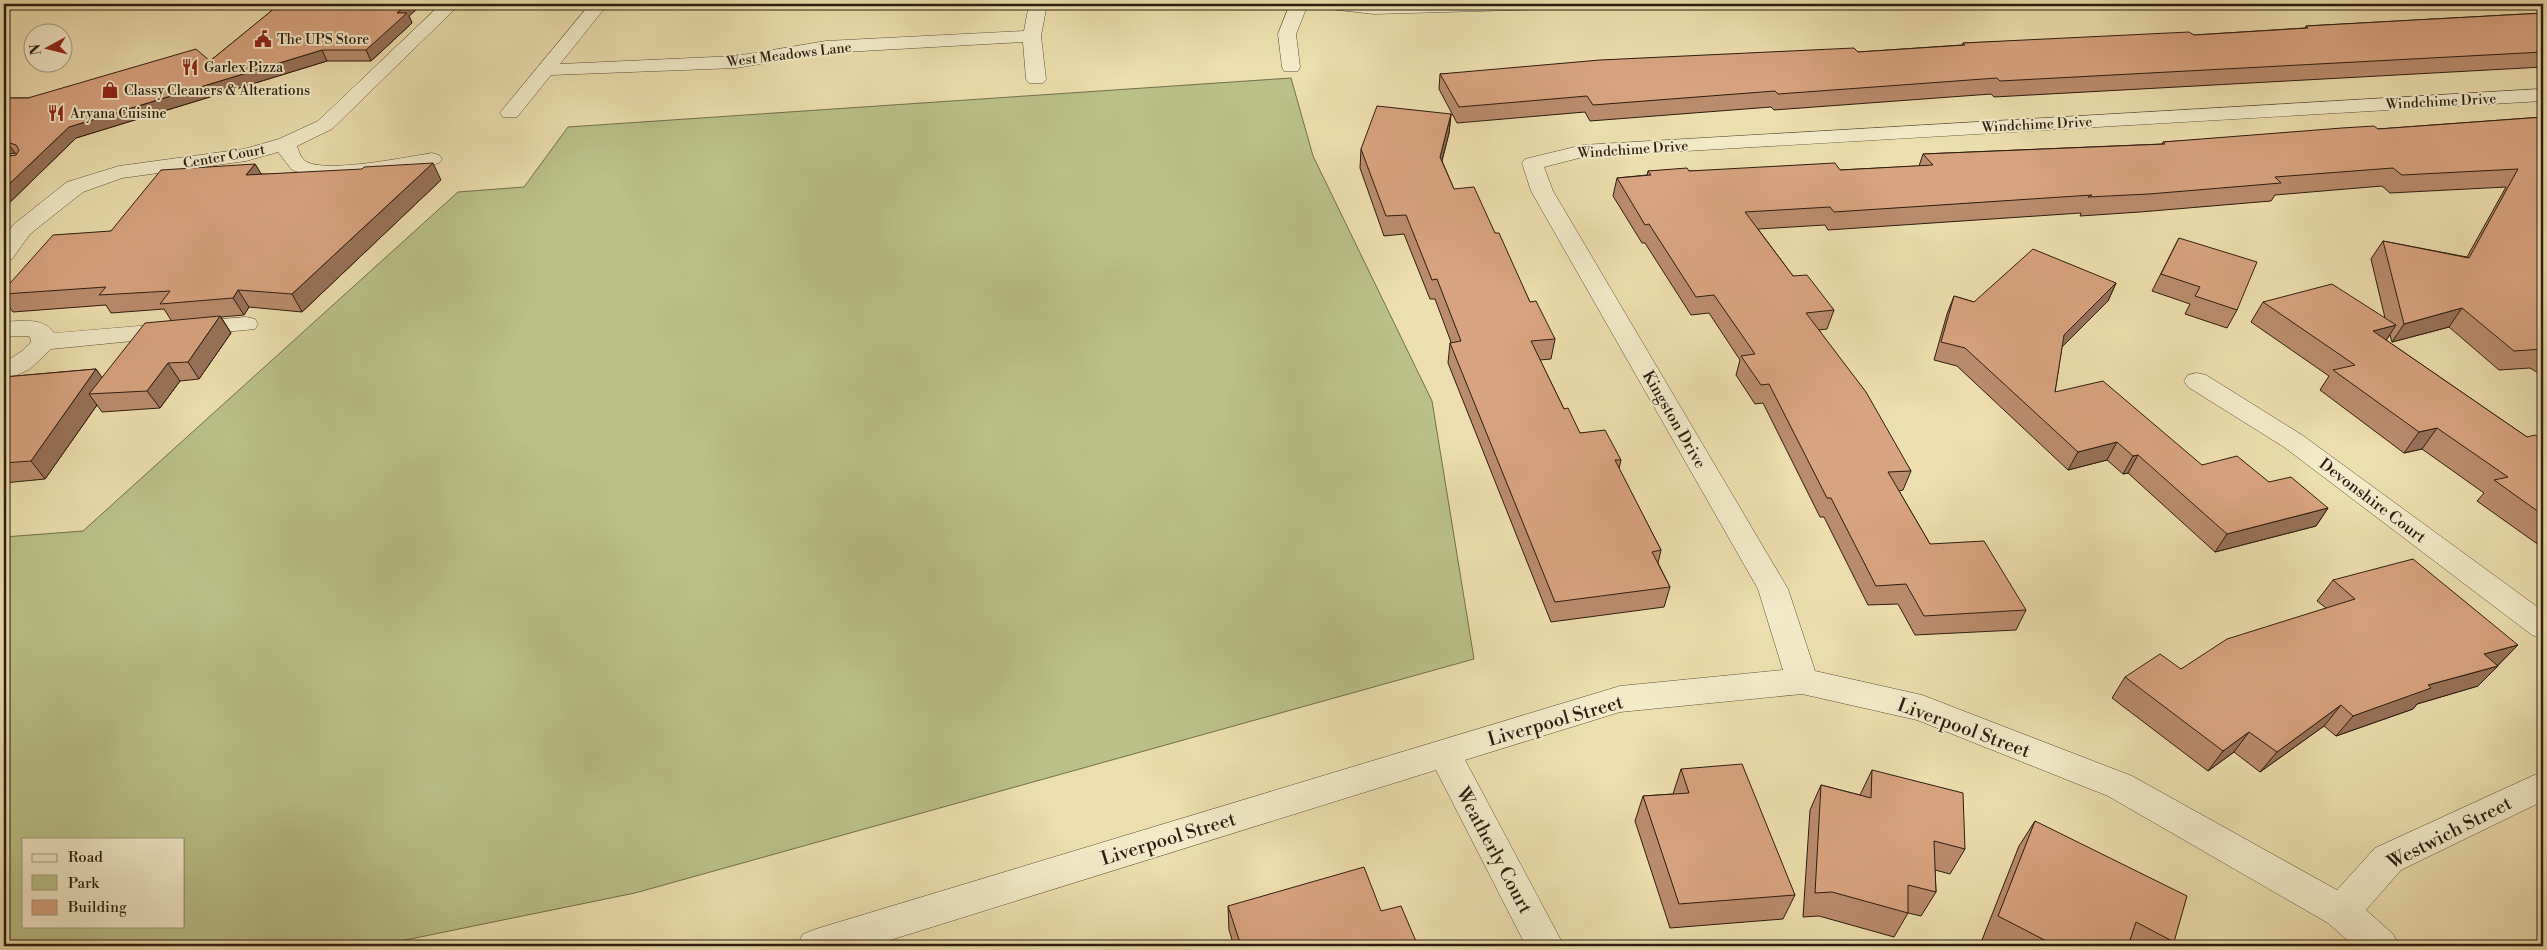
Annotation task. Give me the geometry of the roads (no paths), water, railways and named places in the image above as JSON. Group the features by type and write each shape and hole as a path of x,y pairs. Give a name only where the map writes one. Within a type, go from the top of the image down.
{"street":[{"name":"Center Court","path":"4,254 22,229 75,187 119,172 246,155 286,144 325,125 451,4"},
{"path":"510,113 599,4"},
{"path":"1036,79 1032,36 1038,4"},
{"path":"1291,67 1287,34 1299,4"},
{"path":"1330,4 1374,9 1550,4"},
{"name":"West Meadows Lane","path":"545,70 736,62 826,48 1032,36"},
{"name":"Windchime Drive","path":"1532,163 1584,150 2543,95"},
{"path":"286,144 291,159 301,167 325,170 378,168 432,159"},
{"name":"Kingston Drive","path":"1532,163 1542,191 1773,589 1802,681"},
{"path":"43,342 246,324"},
{"path":"4,329 31,328 42,333 43,342 36,354 4,373"},
{"name":"Devonshire Court","path":"2197,381 2293,441 2543,627"},
{"name":"Liverpool Street","path":"816,946 1620,699 1802,681 1922,708 2120,786 2341,911 2380,946"},
{"name":"Weatherly Court","path":"1444,753 1546,946"},
{"name":"Westwich Street","path":"2341,911 2388,859 2543,785"}],"place":[{"name":"The UPS Store","path":"263,39"},
{"name":"Garlex Pizza","path":"190,67"},
{"name":"Classy Cleaners & Alterations","path":"110,90"},
{"name":"Aryana Cuisine","path":"56,113"}]}
